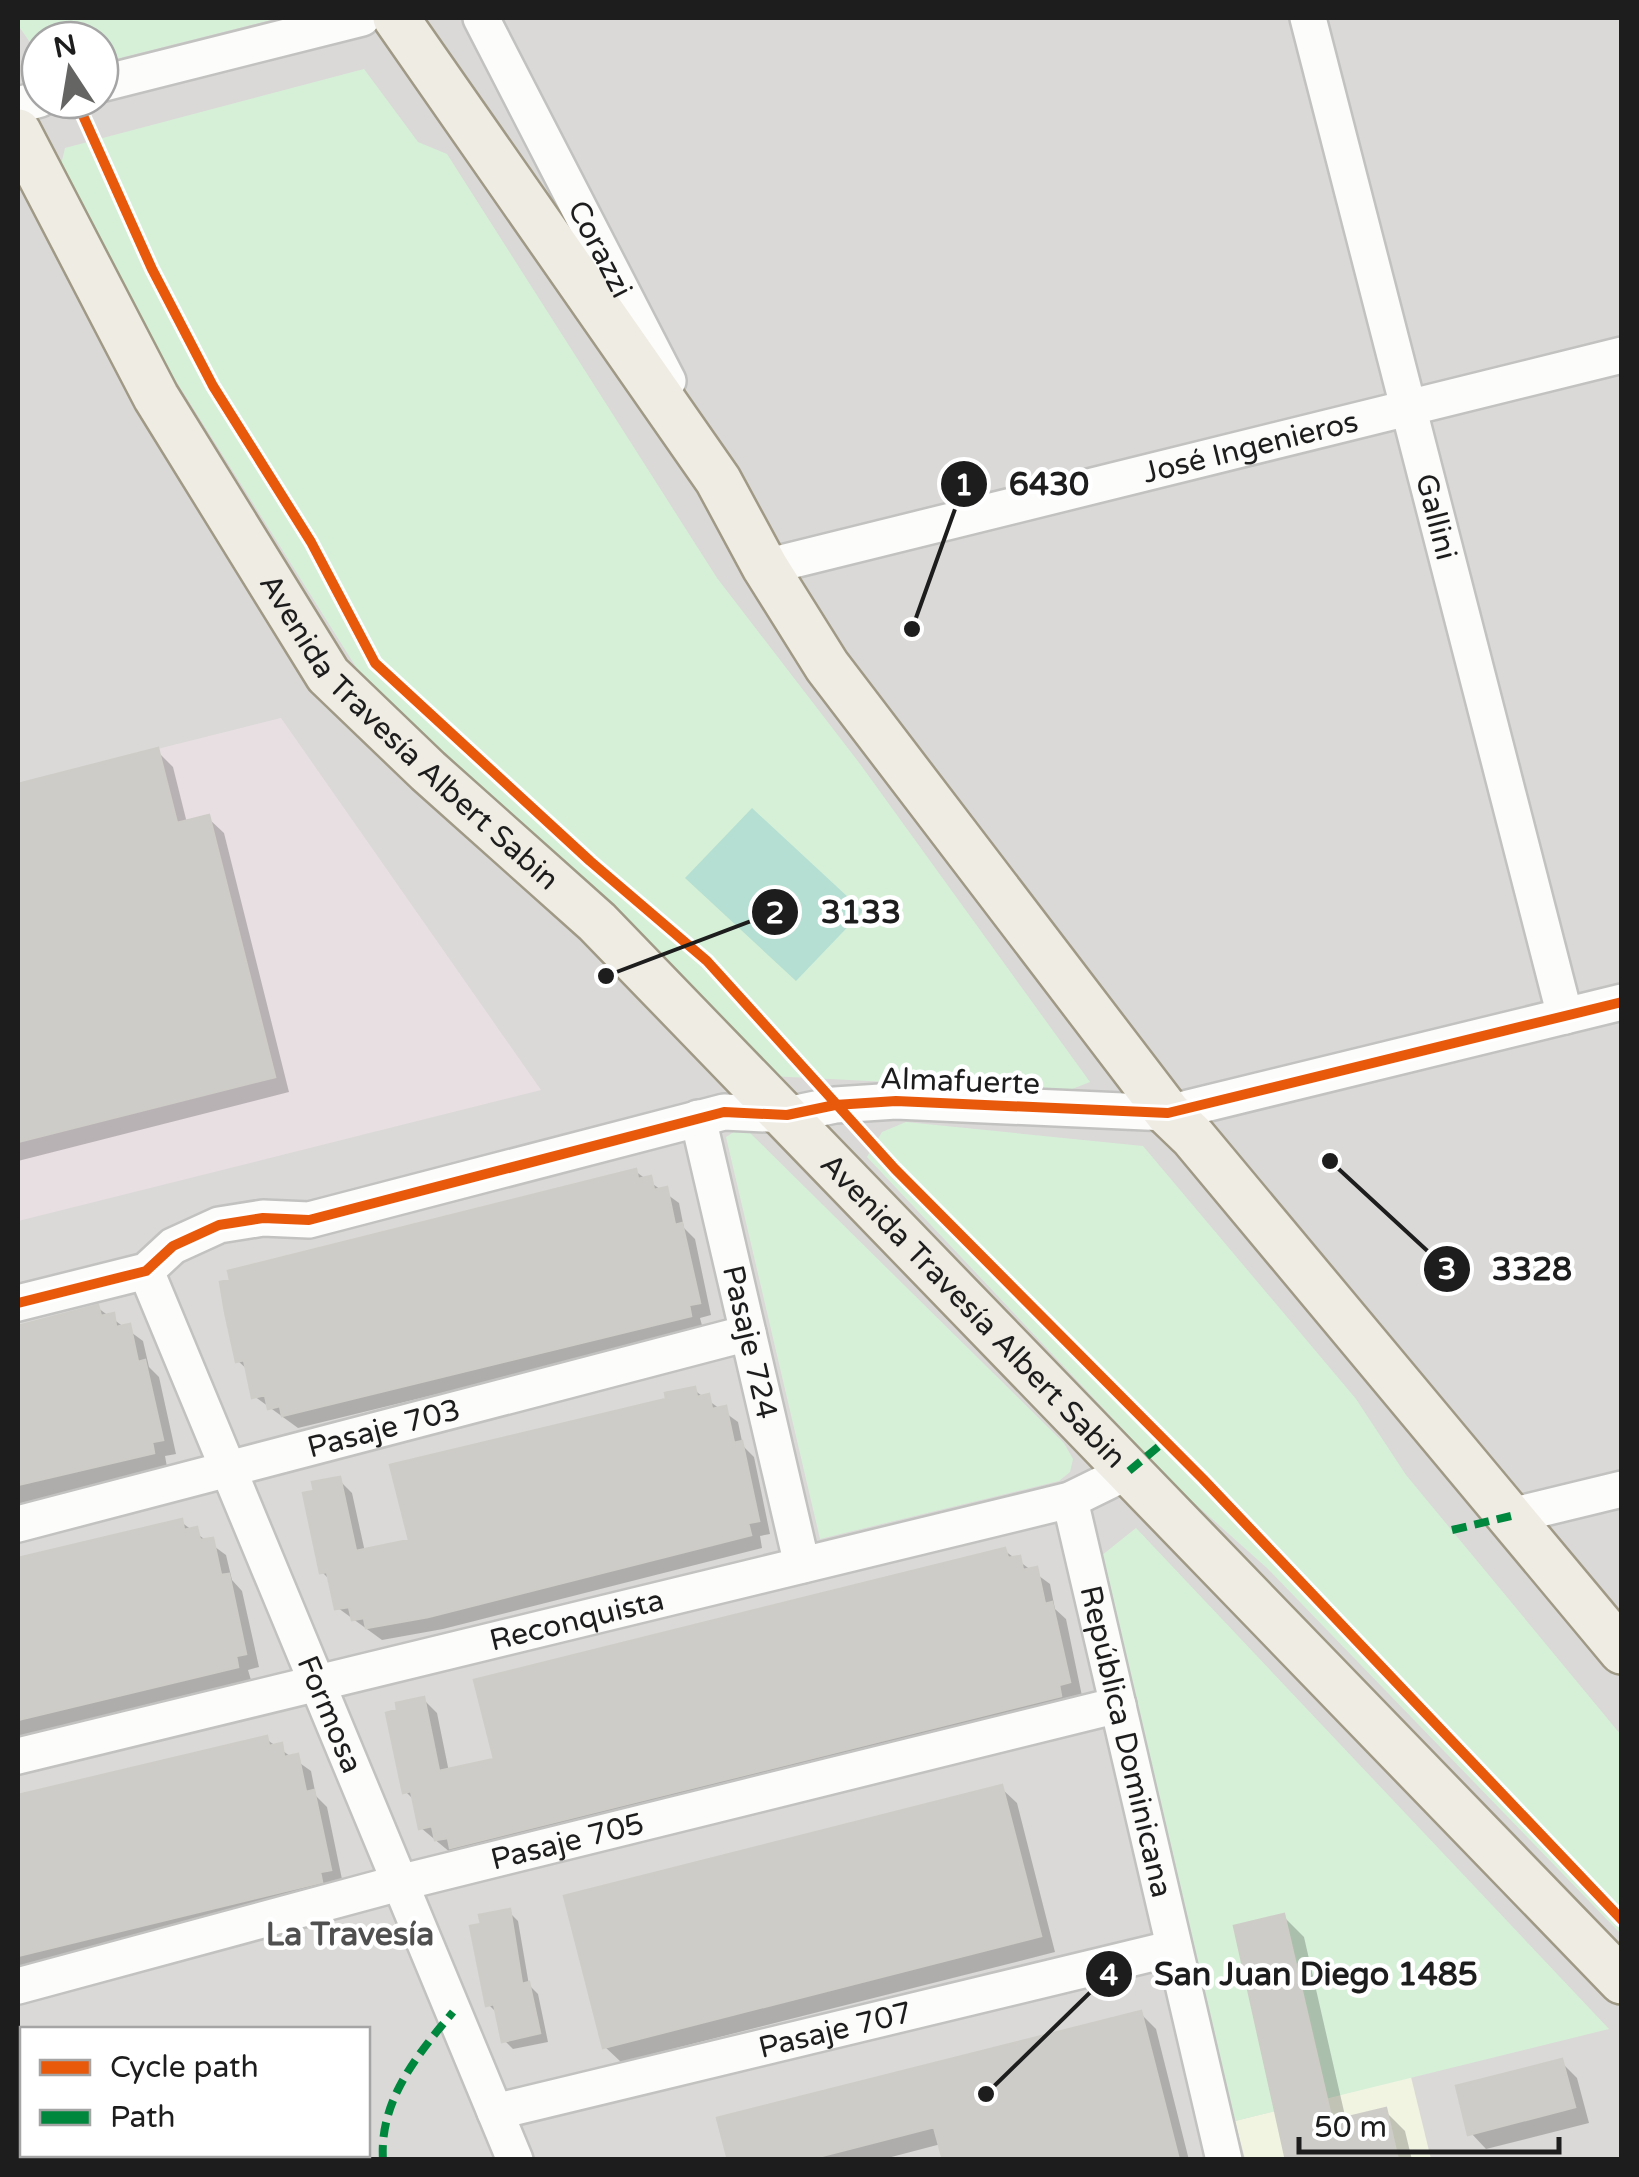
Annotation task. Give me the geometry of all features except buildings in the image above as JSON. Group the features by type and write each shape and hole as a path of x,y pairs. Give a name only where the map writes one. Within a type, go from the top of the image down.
{"main road":[{"path":"396,18 718,480 764,567 838,682 1168,1113 1193,1137 1622,1650"},
{"name":"Avenida Travesía Albert Sabin","path":"18,132 156,397 328,674 428,771 597,922 1622,1981"}],"street":[{"path":"120,79 362,18"},
{"name":"Corazzi","path":"481,18 718,480"},
{"name":"Gallini","path":"1308,18 1565,1016"},
{"name":"José Ingenieros","path":"764,567 1622,355"},
{"name":"Almafuerte","path":"18,1303 146,1271 173,1246 219,1226 263,1218 309,1220 698,1118 748,1110 787,1115 835,1104 896,1101 1168,1113 1622,1002"},
{"name":"Pasaje 724","path":"698,1118 802,1565"},
{"name":"Formosa","path":"146,1271 515,2160"},
{"name":"Pasaje 703","path":"18,1524 748,1333"},
{"name":"Reconquista","path":"18,1756 1070,1500 1128,1471"},
{"path":"1511,1516 1622,1488"},
{"name":"República Dominicana","path":"1070,1500 1224,2160"},
{"name":"Pasaje 705","path":"18,1986 400,1882 1118,1704"},
{"name":"Pasaje 707","path":"495,2112 1174,1948"}],"shaded area":[{"path":"18,18 1621,18 1621,2159 18,2159"},
{"path":"281,718 541,1090 18,1221 18,784"},
{"path":"1411,2077 1431,2159 1245,2159 1235,2121"}],"green space":[{"path":"18,18 279,18 120,58 120,20 20,20 20,28"},
{"path":"364,69 418,142 447,154 717,578 860,764 1090,1082 1067,1091 770,1076 451,769 356,667 159,354 58,177 65,148"},
{"path":"752,808 863,911 796,981 685,878"},
{"path":"906,1122 1143,1146 1356,1399 1406,1475 1621,1735 1621,1934 1268,1569 1183,1493 867,1157 882,1132"},
{"path":"743,1126 1064,1443 1073,1459 1070,1472 1059,1481 820,1539 726,1137"},
{"path":"1136,1528 1609,2029 1235,2121 1101,1556"}],"marked path":[{"path":"1129,1471 1164,1442"},
{"path":"1452,1530 1511,1516"},
{"path":"383,2160 383,2138 394,2099 414,2062 453,2012"}],"cycle path":[{"path":"85,120 152,269 213,386 311,542 375,663 590,861 707,961 895,1169 1203,1479 1622,1920"},
{"path":"18,1303 146,1271 173,1246 219,1225 263,1218 309,1220 724,1112 787,1115 835,1105 896,1101 1168,1113 1622,1002"}],"place":[{"name":"6430","path":"912,629"},
{"name":"3133","path":"606,976"},
{"name":"3328","path":"1330,1161"},
{"name":"San Juan Diego 1485","path":"986,2094"}],"district":[{"name":"La Travesía","path":"350,1934"}]}
